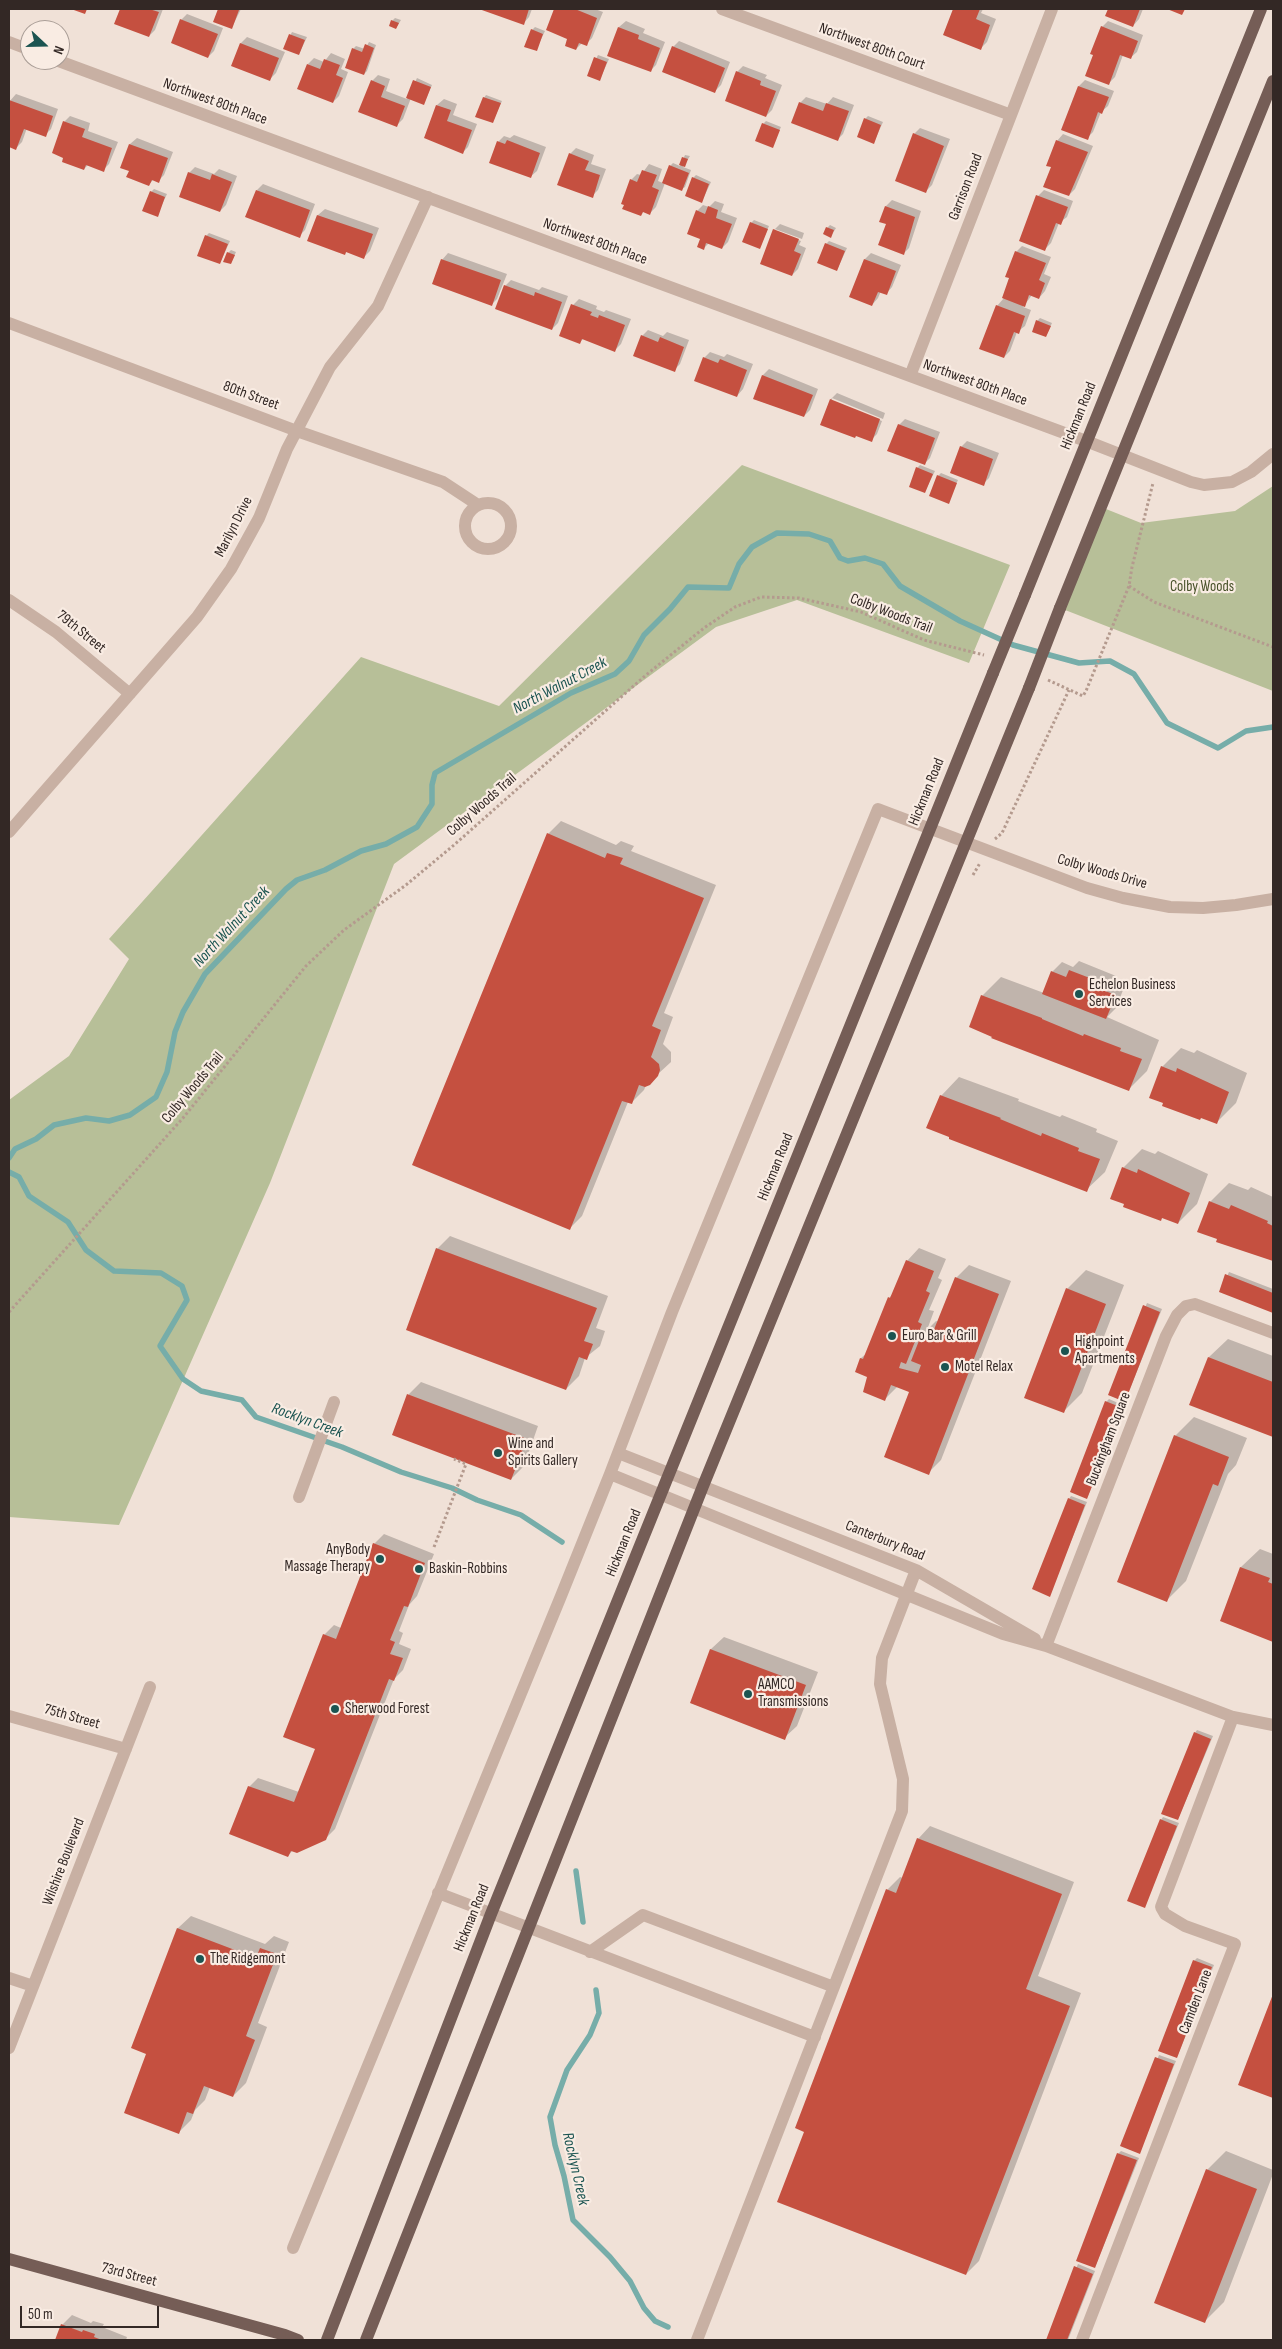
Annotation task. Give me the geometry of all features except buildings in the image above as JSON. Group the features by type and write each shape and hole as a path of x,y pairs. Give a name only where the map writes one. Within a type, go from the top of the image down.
{"main road":[{"name":"Hickman Road","path":"327,2340 492,1914 1261,9"},
{"path":"366,2340 703,1486 966,844 1273,80"},
{"name":"73rd Street","path":"9,2258 298,2340"}],"street":[{"name":"Northwest 80th Court","path":"722,9 1011,115"},
{"name":"Garrison Road","path":"910,376 1052,9"},
{"name":"Northwest 80th Place","path":"70,65 1204,485 1232,482 1251,472 1273,454"},
{"name":"Marilyn Drive","path":"9,832 197,617 231,569 259,518 287,449 330,367 378,306 428,197"},
{"name":"80th Street","path":"9,324 297,431 443,482 478,505"},
{"name":"79th Street","path":"9,600 56,632 130,694"},
{"name":"Colby Woods Drive","path":"618,1453 672,1312 878,810 1087,888 1123,898 1170,907 1236,906 1273,899"},
{"name":"Buckingham Square","path":"1046,1646 1162,1346 1177,1315 1186,1306 1195,1304 1273,1333"},
{"path":"299,1497 334,1402"},
{"name":"Canterbury Road","path":"618,1453 916,1570 947,1586 1046,1646"},
{"path":"292,2248 618,1453"},
{"name":"Canterbury Road","path":"610,1474 907,1593 1003,1634 1046,1646 1233,1717 1273,1724"},
{"path":"697,2340 902,1811 903,1779 880,1684 882,1658 916,1570"},
{"name":"Wilshire Boulevard","path":"9,2048 150,1687"},
{"name":"75th Street","path":"9,1716 126,1750"},
{"name":"Camden Lane","path":"1082,2340 1235,1944 1185,1926 1165,1914 1161,1907 1233,1717"},
{"path":"438,1893 814,2038"},
{"path":"590,1952 643,1915 834,1987"},
{"path":"9,1978 33,1986"}],"path":[{"path":"1042,678 1083,696 1086,691 1129,586 1156,468"},
{"path":"1129,586 1154,602 1273,647"},
{"name":"Colby Woods Trail","path":"9,1312 223,1070 306,966 344,930 406,885 454,845 646,675 704,628 735,607 761,597 799,598 861,612 924,640 964,649 992,658"},
{"path":"995,838 1002,833 1069,690"},
{"path":"434,1547 466,1464 454,1459"}],"green space":[{"path":"742,465 1010,565 969,663 797,600 716,627 394,864 270,1183 119,1525 9,1517 9,1100 69,1056 129,959 109,939 361,657 499,706"},
{"name":"Colby Woods","path":"1273,486 1273,691 1060,608 1101,507 1141,523 1235,511"}],"waterway":[{"name":"North Walnut Creek","path":"9,1158 15,1149 36,1139 54,1125 86,1118 109,1121 130,1115 156,1097 167,1072 175,1032 183,1012 205,974 286,889 297,880 325,870 361,851 386,844 417,827 432,804 432,785 435,773 571,693 615,674 629,661 644,635 670,609 688,587 729,588 739,564 752,547 777,533 809,534 830,541 840,558 848,561 865,558 883,564 900,586 960,621 1013,645 1079,663 1110,661 1134,674 1167,723 1218,748 1246,731 1273,727"},
{"name":"Rocklyn Creek","path":"9,1172 19,1177 29,1196 68,1222 86,1250 114,1271 161,1273 182,1286 187,1300 160,1346 183,1379 201,1391 242,1400 256,1417 342,1447 401,1472 452,1488 477,1500 521,1515 562,1542"},
{"name":"Rocklyn Creek","path":"576,1871 583,1922"},
{"name":"Rocklyn Creek","path":"596,1990 599,2013 590,2035 567,2070 550,2117 555,2145 564,2176 573,2220 610,2257 630,2281 644,2308 655,2321 668,2327"}],"place":[{"name":"Echelon Business Services","path":"1079,994"},
{"name":"Euro Bar & Grill","path":"892,1336"},
{"name":"Highpoint Apartments","path":"1065,1351"},
{"name":"Motel Relax","path":"945,1367"},
{"name":"Wine and Spirits Gallery","path":"498,1453"},
{"name":"AnyBody Massage Therapy","path":"380,1559"},
{"name":"Baskin-Robbins","path":"419,1569"},
{"name":"AAMCO Transmissions","path":"748,1694"},
{"name":"Sherwood Forest","path":"335,1709"},
{"name":"The Ridgemont","path":"200,1959"}]}
